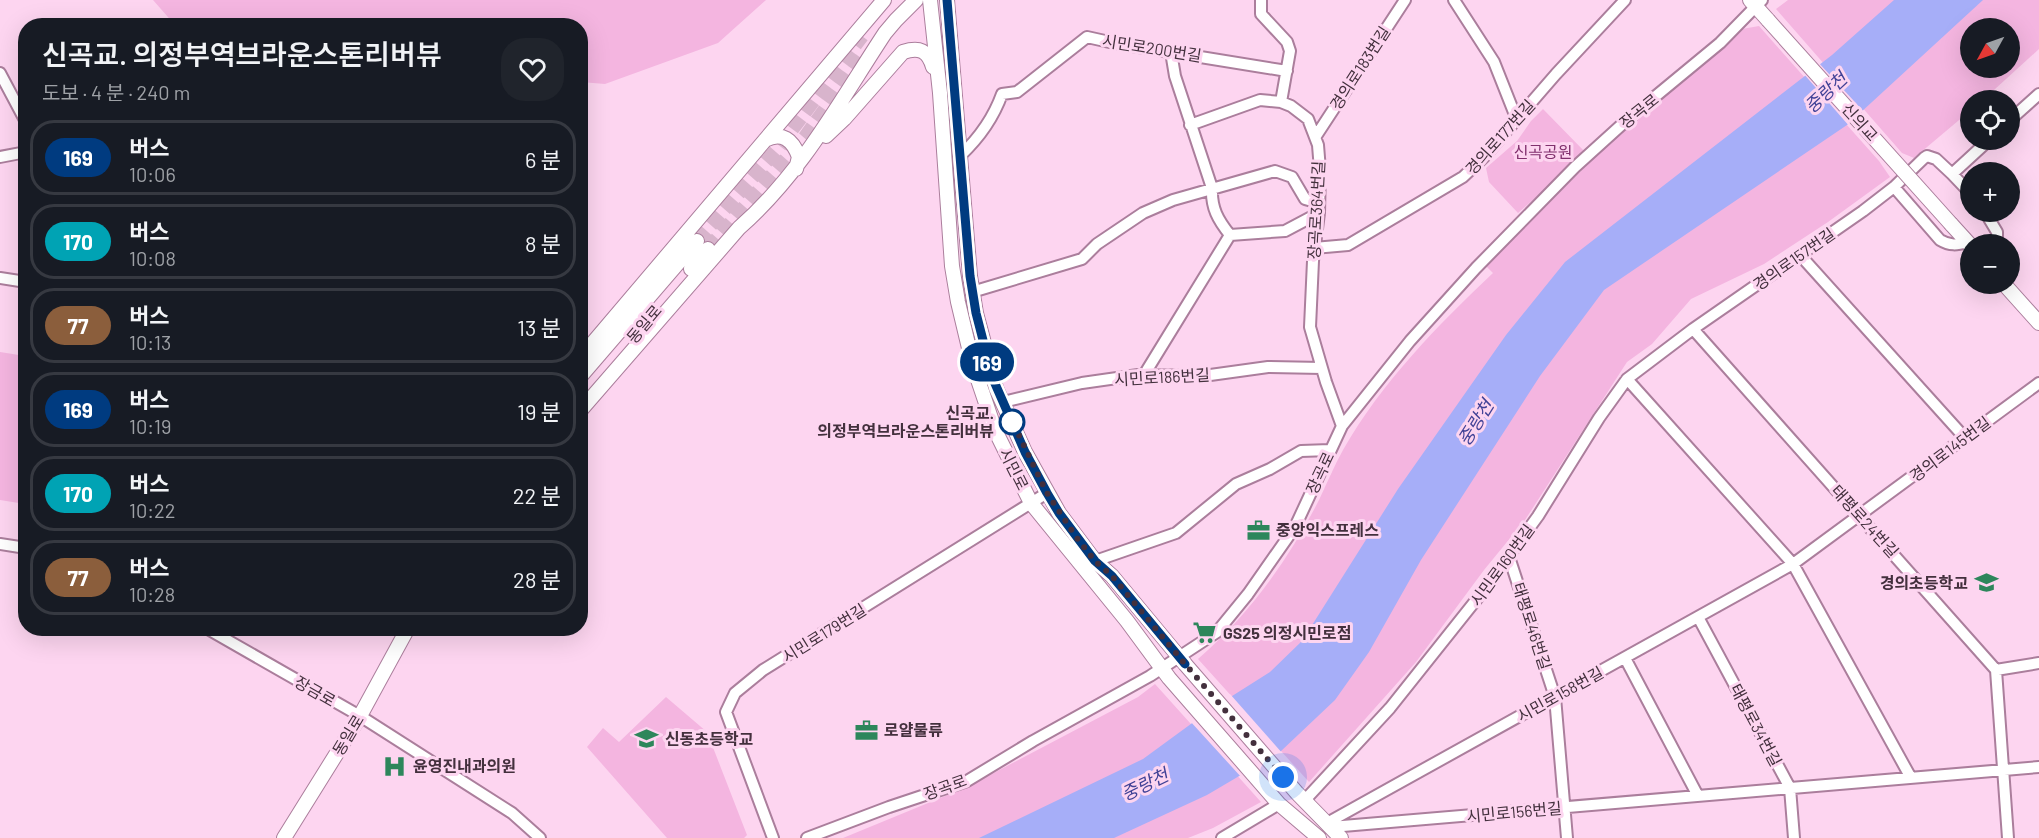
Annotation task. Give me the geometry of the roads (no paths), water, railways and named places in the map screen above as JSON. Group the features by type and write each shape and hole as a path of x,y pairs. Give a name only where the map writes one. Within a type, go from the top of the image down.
{"street":[{"path":"588,349 885,0"},
{"path":"795,171 824,130 885,33 916,0"},
{"name":"시민로","path":"930,0 940,93 952,266 973,365 995,430 1031,503 1166,673 1279,804 1319,838"},
{"name":"시민로","path":"947,0 972,292 986,356 996,387 1025,452 1059,513 1095,561 1112,576 1182,661 1301,797"},
{"path":"1190,125 1260,100 1281,102 1290,51 1287,42 1260,14 1262,0"},
{"name":"경의로183번길","path":"1316,136 1405,0"},
{"path":"1454,0 1494,62 1517,120"},
{"name":"경의로177번길","path":"1314,248 1348,245 1463,177 1484,157 1625,0"},
{"name":"신의교","path":"1756,2 1768,20 1960,234"},
{"name":"장곡로","path":"807,838 967,781 1033,741 1166,673 1217,632 1248,594 1295,527 1342,426 1410,341 1483,260 1591,152 1720,44 1756,2"},
{"name":"시민로200번길","path":"961,155 988,126 1002,94 1017,92 1087,37 1287,70"},
{"path":"588,402 739,228 764,206 903,52 915,49 923,50 927,54 933,64 940,93"},
{"path":"1172,52 1175,76 1212,188 1211,202 1214,212 1230,235"},
{"path":"0,73 18,107"},
{"path":"2020,111 2039,94"},
{"name":"장곡로364번길","path":"1281,102 1291,106 1308,119 1316,136 1320,171 1319,208 1314,248 1310,327 1342,426"},
{"path":"762,142 777,136 789,140 798,157 795,171"},
{"path":"1960,182 1952,174 1978,150"},
{"path":"0,157 18,154"},
{"name":"경의로157번길","path":"1693,329 1894,187 1928,156 1936,159 1952,174"},
{"path":"972,292 1082,259 1097,244 1143,213 1173,200 1275,171 1292,177 1305,199 1319,208 1285,231 1230,235"},
{"path":"1894,187 1940,240 1947,244 1960,245"},
{"path":"1144,375 1230,235"},
{"name":"동일로","path":"588,368 703,245 588,389"},
{"path":"1800,255 1965,438"},
{"path":"0,278 18,281"},
{"path":"2013,294 2039,323"},
{"name":"시민로160번길","path":"1301,797 1389,708 1509,557 1627,379 1693,329"},
{"name":"태평로24번길","path":"1693,329 1996,670"},
{"name":"시민로186번길","path":"1004,402 1082,383 1144,375 1203,376 1268,367 1322,368"},
{"path":"1627,379 1793,564 1911,778"},
{"name":"경의로145번길","path":"1861,516 2039,383"},
{"path":"1095,561 1176,533 1236,484 1270,469 1301,451 1330,450"},
{"name":"시민로179번길","path":"773,838 726,712 735,693 763,670 1047,493"},
{"name":"시민로158번길","path":"1329,826 1793,564 1861,516"},
{"path":"0,544 18,547"},
{"name":"태평로46번길","path":"1509,557 1555,697 1567,838"},
{"name":"태평로34번길","path":"1698,617 1790,788 1794,838"},
{"name":"장금로","path":"220,636 360,716 512,813 540,838"},
{"name":"동일로","path":"284,838 360,716 404,636"},
{"path":"1625,658 1698,796"},
{"path":"2008,838 1996,670 2039,663"},
{"name":"시민로156번길","path":"1329,826 2039,767"},
{"path":"1301,797 1341,838"},
{"path":"1221,838 1279,804"}],"water":[{"name":"중랑천","path":"1894,0 1983,0 1963,18 1960,18 1960,21 1847,125 1604,290 1540,376 1421,560 1369,652 1335,700 1280,752 1207,795 1114,838 979,838 1143,759 1210,710 1270,672 1302,641 1398,489 1506,335 1565,262 1832,55"}],"tunnel":[{"path":"697,241 779,147 862,36"},
{"path":"708,249 805,137 864,55"}],"place":[{"name":"신곡교. 의정부역브라운스톤리버뷰","path":"1012,422"},
{"name":"중앙익스프레스","path":"1258,530"},
{"name":"경의초등학교","path":"1986,583"},
{"name":"GS25 의정시민로점","path":"1205,633"},
{"name":"로얄물류","path":"866,730"},
{"name":"신동초등학교","path":"647,739"},
{"name":"윤영진내과의원","path":"395,766"}],"park label":[{"name":"신곡공원","path":"1543,152"}]}
